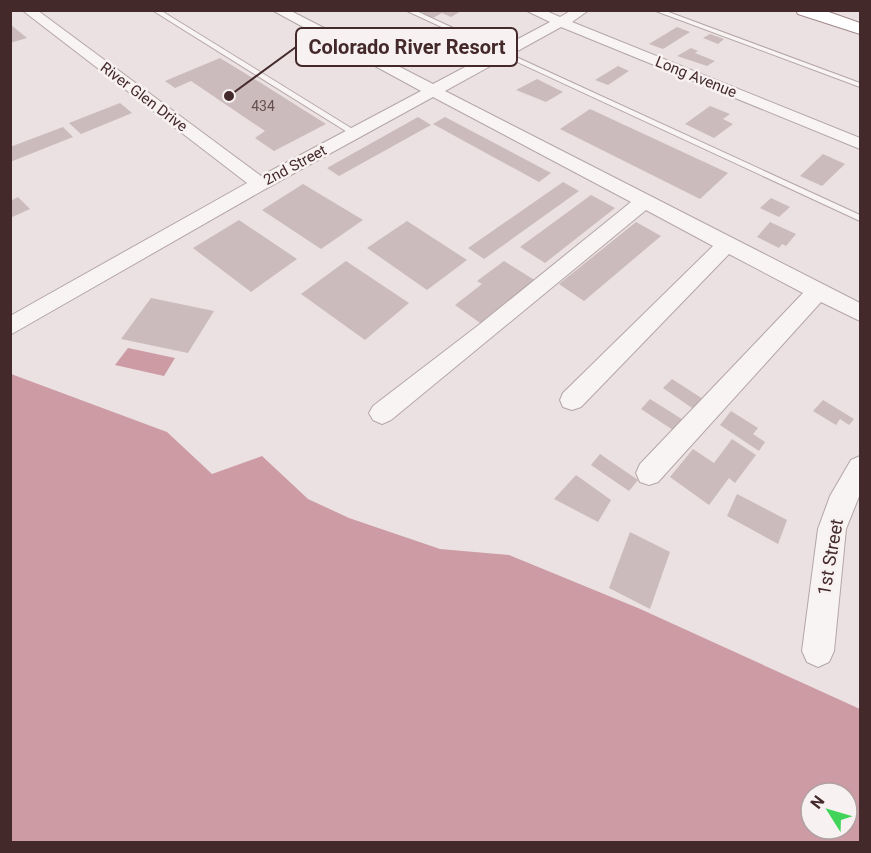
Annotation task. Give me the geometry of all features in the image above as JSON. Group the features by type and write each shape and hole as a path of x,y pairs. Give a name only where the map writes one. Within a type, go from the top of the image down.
{"highway":[{"path":"804,10 861,29"}],"street":[{"name":"River Glen Drive","path":"28,10 260,184"},
{"path":"278,10 861,313"},
{"name":"Long Avenue","path":"531,10 861,144"},
{"name":"2nd Street","path":"10,327 260,184 583,10"},
{"path":"382,413 488,330 644,201"},
{"path":"572,400 727,244"},
{"path":"649,473 818,291"},
{"name":"1st Street","path":"818,651 832,529 840,505 861,468"}],"lane":[{"path":"156,10 355,133"},
{"path":"408,10 861,218"},
{"path":"656,10 861,84"}],"shaded area":[{"path":"128,348 175,358 164,376 115,365"},
{"path":"11,374 167,432 212,474 262,456 308,499 349,518 440,549 509,555 638,608 860,709 860,842 11,842"}],"building":[{"path":"427,10 463,10 451,17 442,13 433,18 422,13"},
{"path":"10,24 27,38 10,43"},
{"path":"395,27 406,32 401,34 405,36 385,46 370,39"},
{"path":"677,27 690,32 663,49 649,44"},
{"path":"433,28 448,35 422,47 407,40"},
{"path":"710,34 724,39 718,44 703,38"},
{"path":"440,41 468,53 442,67 414,54"},
{"path":"691,48 698,51 695,53 715,61 707,66 677,56"},
{"path":"220,58 326,124 274,151 255,138 265,131 191,81 175,88 165,81"},
{"path":"618,66 629,71 608,85 595,80"},
{"path":"537,79 563,92 546,102 516,90"},
{"path":"120,103 132,113 81,134 69,123"},
{"path":"710,106 730,114 723,119 733,124 714,138 685,124"},
{"path":"590,109 728,173 700,199 560,129"},
{"path":"418,117 431,125 339,176 327,168"},
{"path":"445,117 551,173 539,182 433,124"},
{"path":"63,127 73,137 10,162 10,147"},
{"path":"823,154 845,164 822,186 800,176"},
{"path":"563,182 579,191 484,259 468,248"},
{"path":"303,184 363,220 321,249 262,210"},
{"path":"591,195 615,208 545,263 520,247"},
{"path":"18,197 30,209 10,218 10,201"},
{"path":"771,198 790,207 779,217 760,208"},
{"path":"239,220 297,259 251,292 193,248"},
{"path":"407,221 467,260 427,290 367,248"},
{"path":"636,222 661,236 584,301 559,284"},
{"path":"770,222 796,234 786,246 782,244 779,248 757,237"},
{"path":"346,261 409,303 365,340 301,294"},
{"path":"504,261 536,281 483,325 455,305 482,284 477,281"},
{"path":"151,298 214,311 188,353 121,339"},
{"path":"672,379 703,399 695,410 663,388"},
{"path":"650,399 685,421 676,432 641,409"},
{"path":"823,400 854,419 849,425 840,419 836,425 813,411"},
{"path":"731,411 758,428 753,434 765,442 759,451 720,425"},
{"path":"732,439 756,455 735,483 729,478 709,505 670,477 693,449 714,463"},
{"path":"600,454 638,480 629,491 591,465"},
{"path":"576,475 611,500 598,522 554,499"},
{"path":"737,494 787,520 778,544 727,516"},
{"path":"630,532 670,552 650,609 609,588"}],"place":[{"name":"Colorado River Resort","path":"229,96"}]}
